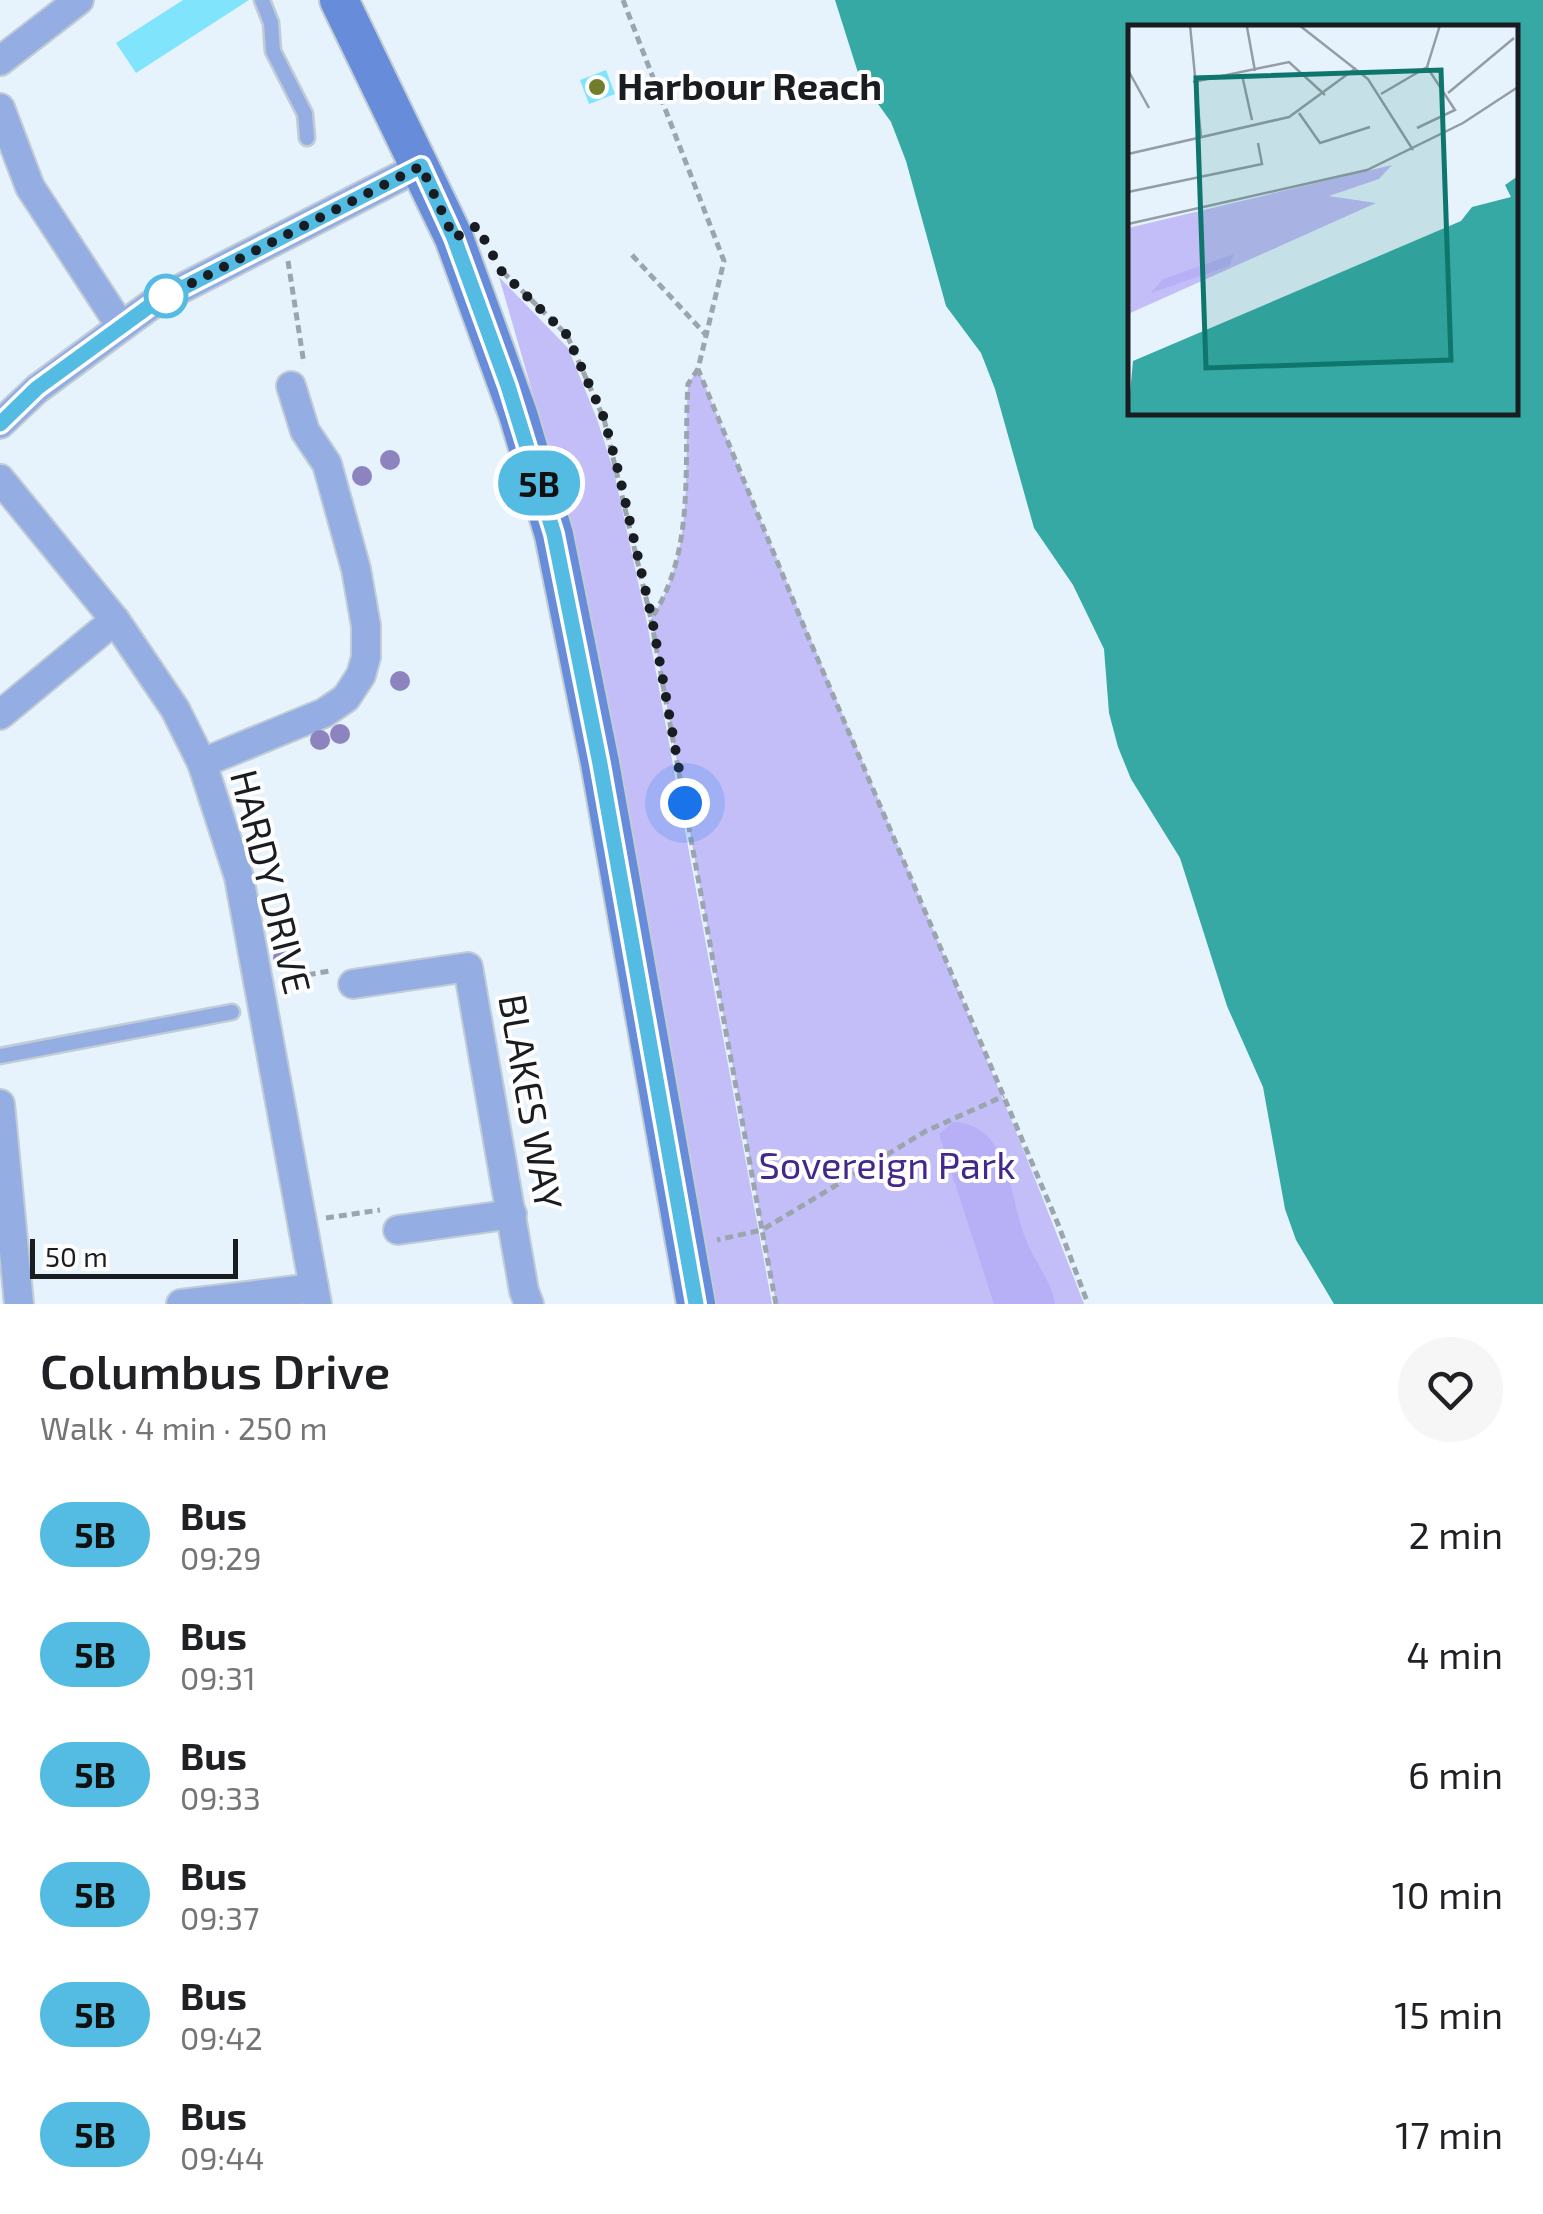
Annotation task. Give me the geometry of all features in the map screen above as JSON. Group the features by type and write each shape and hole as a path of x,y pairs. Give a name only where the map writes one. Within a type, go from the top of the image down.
{"street":[{"path":"0,62 78,0"},
{"path":"339,0 454,238 500,363 554,534 600,764 696,1304"},
{"path":"0,108 30,187 120,325"},
{"path":"0,424 37,388 155,302 421,166"},
{"path":"202,763 324,713 346,698 361,675 366,657 366,626 356,569 332,481 327,464 305,431 291,386"},
{"name":"HARDY DRIVE","path":"0,480 115,620 175,709 202,763 238,877 316,1296"},
{"path":"2,710 115,620"},
{"name":"BLAKES WAY","path":"354,984 468,966 529,1304"},
{"path":"0,1104 19,1304"},
{"path":"398,1230 512,1214"},
{"path":"181,1304 316,1296"}],"lane":[{"path":"262,0 271,24 274,51 305,114 307,138"},
{"path":"0,1056 232,1012"}],"path":[{"path":"623,0 724,261 698,369 688,384 684,537 676,570 652,619"},
{"path":"284,234 304,368 291,386"},
{"path":"632,256 706,336"},
{"path":"494,257 502,272 567,335 604,418 652,619 776,1304"},
{"path":"698,369 1088,1304"},
{"path":"260,986 336,970 354,984"},
{"path":"685,1247 762,1230 926,1131 1004,1096"},
{"path":"304,1222 389,1208 398,1230"}],"green space":[{"name":"Sovereign Park","path":"499,277 568,348 614,472 647,623 772,1304 712,1304 567,512"},
{"name":"Sovereign Park","path":"698,369 942,952 1084,1304 776,1304 651,619 666,592 682,535 688,384"}],"shaded area":[{"path":"835,0 1543,0 1543,1304 1334,1304 1296,1240 1285,1209 1263,1087 1227,1006 1180,858 1131,779 1118,747 1109,713 1104,649 1073,585 1034,528 981,353 946,306 906,161 891,122 860,79"},
{"path":"953,1122 972,1126 998,1150 1020,1224 1055,1304 994,1304 939,1134"}],"building":[{"path":"183,0 249,0 136,73 116,43"},
{"name":"Harbour Reach","path":"606,70 615,94 589,104 580,80"}],"bus line":[{"name":"5B","path":"0,424 37,388 155,302 421,166 454,238 508,386 554,534 600,764 696,1304"}],"place":[{"name":"Harbour Reach","path":"597,87"}],"route":[{"path":"166,296 155,302 421,166 454,238 477,226 502,272 567,335 604,418 652,619 685,803"}]}
